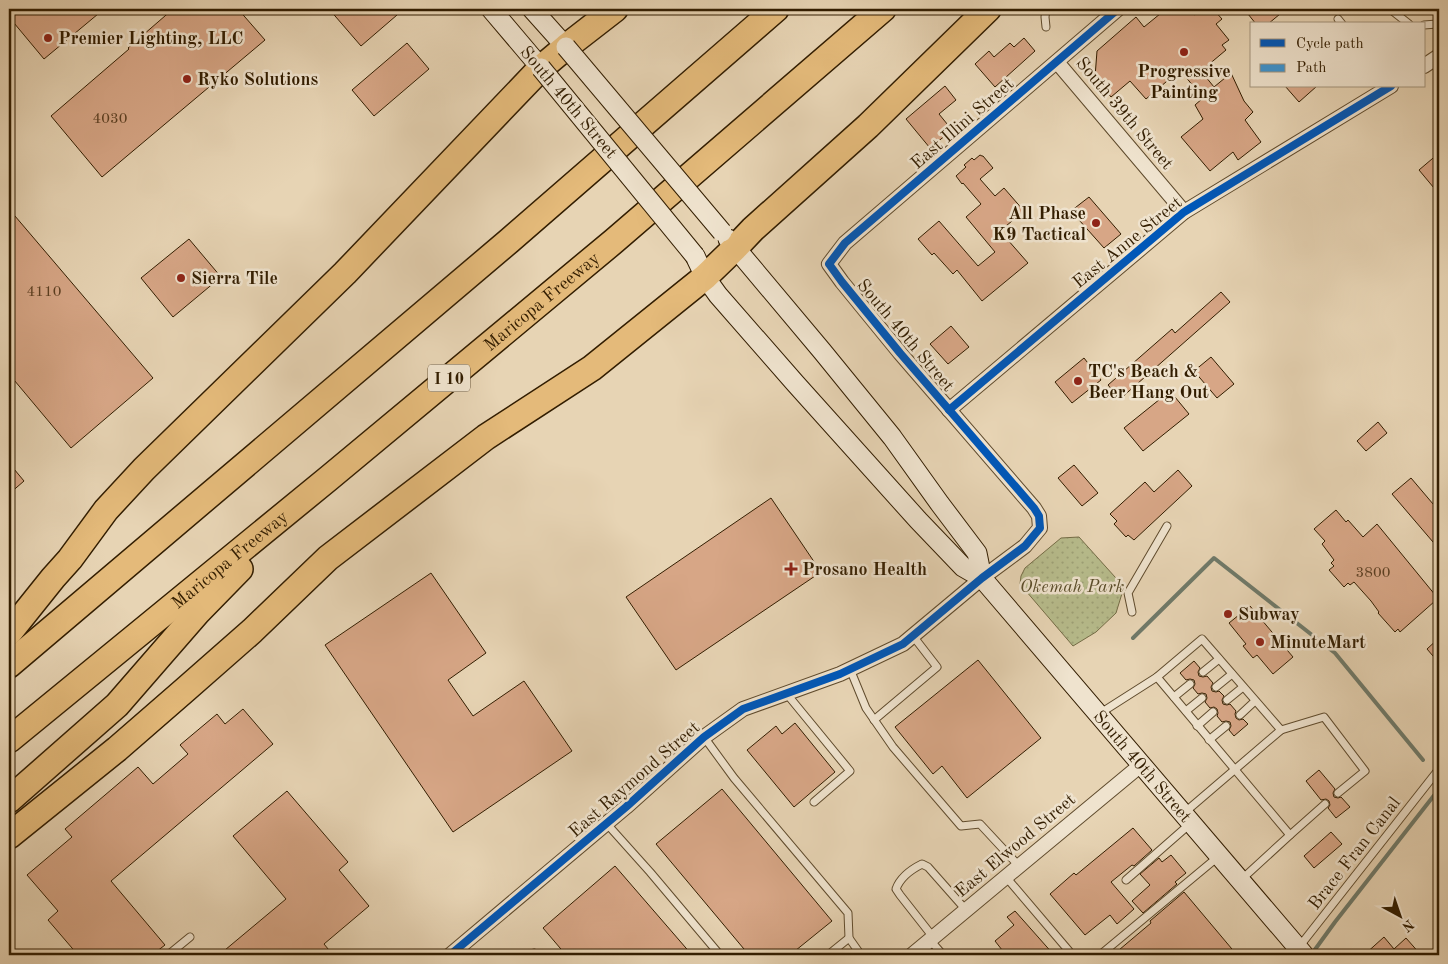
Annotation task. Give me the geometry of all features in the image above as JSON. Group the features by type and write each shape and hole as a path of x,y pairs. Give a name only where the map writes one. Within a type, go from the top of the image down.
{"highway":[{"path":"9,633 70,559 106,510 144,469 345,273 541,68 615,9"},
{"path":"9,665 509,241 776,9"},
{"name":"Maricopa Freeway","path":"9,740 614,241 883,9"},
{"path":"9,836 117,749 252,631 328,558 486,437 592,368 729,240 753,229 868,126 988,9"},
{"path":"9,800 117,705 196,613 329,478"}],"main road":[{"name":"South 40th Street","path":"491,9 541,68 700,266 718,295 918,520 963,567 982,578 1188,818 1298,952"},
{"name":"South 40th Street","path":"532,9 827,356 892,437 978,553 982,578"}],"street":[{"name":"East Illini Street","path":"830,264 845,243 1118,9"},
{"path":"1426,65 1439,56"},
{"name":"South 39th Street","path":"1056,62 1184,212"},
{"name":"East Anne Street","path":"949,410 1184,212 1384,88"},
{"name":"South 40th Street","path":"830,264 842,282 1039,516 1040,528 1035,536 1025,546 982,578"},
{"name":"East Raymond Street","path":"450,955 607,824 704,737 743,710 840,674 903,644 982,578"},
{"name":"East Elwood Street","path":"912,955 1142,764"}],"lane":[{"path":"1046,9 1046,27"},
{"path":"1390,9 1406,22"},
{"path":"1426,25 1439,25"},
{"path":"1132,612 1128,593 1167,526"},
{"path":"874,720 937,667 913,636"},
{"path":"1099,714 1157,677 1202,639 1281,730"},
{"path":"1203,672 1219,659"},
{"path":"850,669 866,708 874,720 893,747 960,826 980,824 1019,866"},
{"path":"1216,687 1232,674"},
{"path":"1157,677 1290,835"},
{"path":"1174,697 1190,684"},
{"path":"1227,700 1243,687"},
{"path":"786,693 850,771 814,802"},
{"path":"1186,711 1202,698"},
{"path":"1240,715 1256,701"},
{"path":"1198,726 1214,712"},
{"path":"1126,880 1234,770 1281,730 1324,717 1365,770 1338,793"},
{"path":"1209,740 1226,726"},
{"path":"704,737 734,778 848,913 849,938 861,955"},
{"name":"Brace Fran Canal","path":"1298,952 1439,769"},
{"path":"1240,881 1325,804"},
{"path":"607,824 720,955"},
{"path":"1100,955 1219,856"},
{"path":"943,955 900,896 896,889 899,882 922,864 928,867 966,910"},
{"path":"1006,877 1069,951"},
{"path":"168,955 190,937"},
{"path":"828,955 849,938"}],"green space":[{"name":"Okemah Park","path":"1079,537 1124,587 1116,613 1096,632 1073,646 1020,584 1025,568 1061,538"}],"building":[{"name":"Premier Lighting, LLC","path":"9,9 104,9 44,59 9,17"},
{"path":"173,9 238,9 265,40 102,177 51,116"},
{"path":"329,9 392,9 397,15 361,46"},
{"path":"1166,9 1189,9 1194,15 1202,9 1213,9 1222,19 1216,24 1229,40 1222,45 1226,50 1201,71 1214,87 1231,73 1244,101 1253,112 1245,120 1261,142 1238,160 1233,152 1210,171 1181,137 1203,119 1195,105 1203,98 1180,70 1146,99 1130,81 1111,97 1095,77 1097,51 1136,17 1144,27"},
{"path":"1244,9 1286,9 1270,22 1254,22"},
{"path":"1024,38 1035,51 995,87 975,64 989,51 994,57 1010,43 1014,47"},
{"path":"407,43 429,69 374,116 352,90"},
{"path":"945,86 956,100 939,114 952,130 930,148 906,119"},
{"path":"1287,88 1315,88 1299,102"},
{"path":"1439,153 1439,194 1419,170"},
{"path":"980,155 993,168 980,179 995,196 1004,188 1024,211 1000,231 1028,263 982,301 957,270 953,274 918,239 939,221 978,266 995,252 966,217 981,204 956,176 972,158 974,160"},
{"name":"All Phase K9 Tactical","path":"1089,197 1121,234 1104,248 1071,211"},
{"path":"9,209 153,378 71,448 9,374"},
{"name":"Sierra Tile","path":"189,239 221,277 173,317 141,278"},
{"path":"1221,292 1230,302 1120,399 1108,385 1172,329 1175,333"},
{"path":"951,326 969,347 948,364 930,344"},
{"path":"1211,357 1234,384 1217,398 1194,371"},
{"name":"TC's Beach & Beer Hang Out","path":"1084,358 1101,380 1072,403 1055,382"},
{"path":"1170,391 1189,414 1143,451 1124,428"},
{"path":"1378,422 1387,433 1366,451 1357,441"},
{"path":"9,463 24,481 9,494"},
{"path":"1074,465 1098,493 1082,506 1058,478"},
{"path":"1178,470 1192,486 1134,540 1128,535 1126,537 1114,524 1117,521 1110,514 1145,482 1154,492"},
{"path":"1411,478 1439,511 1439,549 1392,494"},
{"path":"771,498 821,572 676,670 626,597"},
{"path":"1336,510 1363,537 1377,524 1436,596 1433,599 1435,601 1400,632 1398,629 1395,632 1354,582 1350,585 1348,583 1344,587 1329,570 1334,566 1331,563 1334,560 1322,544 1325,541 1314,529"},
{"path":"431,573 486,653 448,680 473,716 524,681 572,751 453,832 325,645"},
{"path":"1250,606 1293,657 1273,674 1257,655 1253,658 1243,646 1246,644 1229,623"},
{"path":"1439,638 1439,663 1427,649"},
{"path":"978,660 1041,738 967,798 942,766 933,774 895,727"},
{"path":"1194,661 1200,668 1199,676 1207,676 1213,683 1212,691 1219,691 1224,696 1223,704 1230,704 1236,711 1236,718 1239,720 1243,719 1248,724 1234,736 1229,730 1230,722 1222,722 1217,716 1217,709 1214,707 1210,708 1205,702 1206,694 1198,694 1193,688 1194,680 1186,680 1180,673"},
{"path":"243,709 273,744 111,881 165,945 152,955 78,955 48,920 58,911 27,875 72,837 65,829 138,767 153,784 188,754 180,745 217,714 225,724"},
{"path":"795,723 835,772 794,807 747,750 776,726 782,734"},
{"path":"1319,770 1335,789 1334,797 1341,797 1350,807 1336,818 1328,808 1330,805 1329,801 1326,799 1321,800 1306,781"},
{"path":"722,789 832,921 790,955 749,955 656,844"},
{"path":"287,791 348,862 339,870 369,906 324,944 333,955 219,955 286,899 233,836"},
{"path":"1133,828 1152,850 1134,866 1132,865 1111,882 1134,909 1117,924 1110,915 1085,935 1050,894"},
{"path":"1331,832 1342,844 1314,868 1304,856"},
{"path":"1171,855 1186,873 1175,882 1177,884 1143,913 1132,901 1150,885 1140,874 1159,858 1162,862"},
{"path":"615,866 692,955 566,955 543,928"},
{"path":"1184,892 1237,955 1113,955 1151,923 1150,921"},
{"path":"1015,911 1054,955 1006,955 995,941 1014,925 1007,917"},
{"path":"1384,937 1394,949 1406,938 1421,955 1364,955"}],"waterway":[{"path":"1133,638 1214,558 1335,653 1423,760"},
{"path":"1311,955 1439,789"}],"cycle path":[{"path":"450,955 626,807 704,737 743,709 840,674 903,644 982,578 1025,546 1040,528 1039,516 1034,508 900,353 829,264 845,243 1118,9"},
{"path":"949,410 1184,212 1388,88"}],"place":[{"name":"Premier Lighting, LLC","path":"48,38"},
{"name":"Progressive Painting","path":"1184,52"},
{"name":"Ryko Solutions","path":"187,79"},
{"name":"All Phase K9 Tactical","path":"1096,223"},
{"name":"Sierra Tile","path":"181,278"},
{"name":"TC's Beach & Beer Hang Out","path":"1078,381"},
{"name":"Prosano Health","path":"791,569"},
{"name":"Subway","path":"1228,614"},
{"name":"MinuteMart","path":"1260,642"}]}
